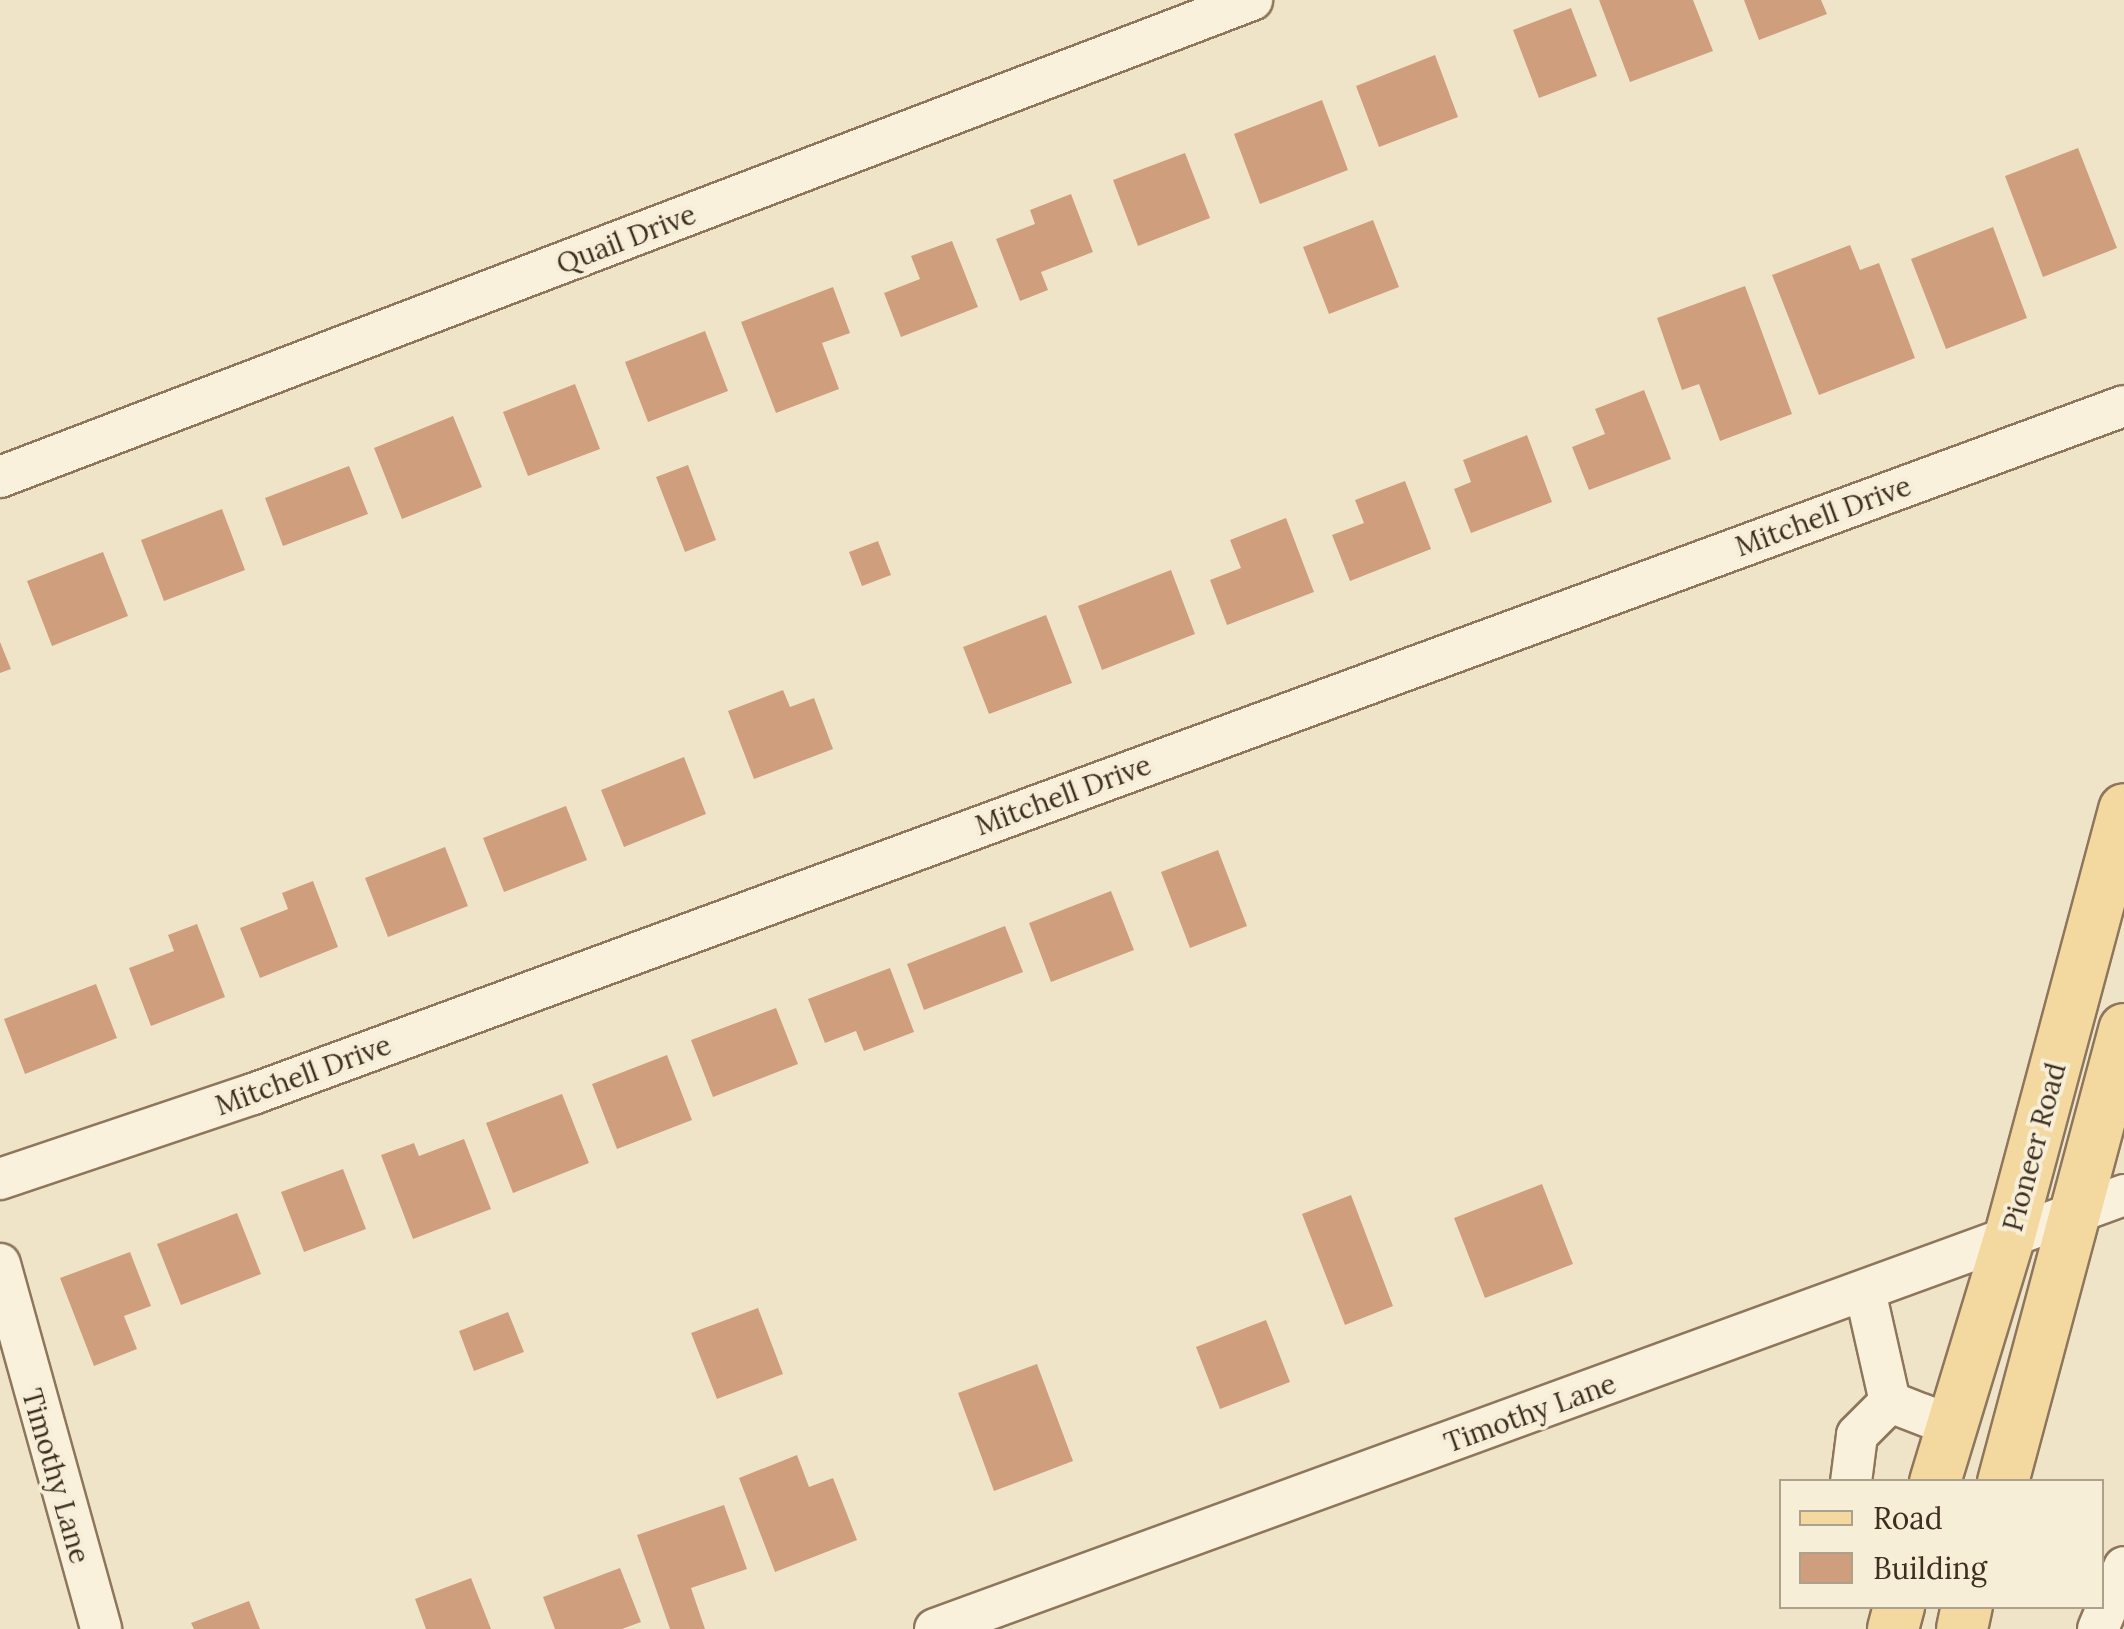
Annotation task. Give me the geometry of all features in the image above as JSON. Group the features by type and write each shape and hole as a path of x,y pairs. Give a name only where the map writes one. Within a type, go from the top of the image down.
{"main road":[{"name":"Pioneer Road","path":"1936,1479 2009,1239 2124,809"},
{"name":"Pioneer Road","path":"2004,1479 2102,1204 2124,1029"}],"street":[{"name":"Quail Drive","path":"0,477 1252,0"},
{"name":"Mitchell Drive","path":"0,1179 254,1094 2124,406"},
{"name":"Timothy Lane","path":"935,1629 2102,1204"},
{"name":"Timothy Lane","path":"0,1264 101,1629"},
{"path":"1864,1291 1890,1402"},
{"path":"1890,1402 1952,1426"},
{"path":"1851,1479 1857,1435 1890,1402"},
{"path":"2098,1629 2124,1566"}],"building":[{"path":"1599,0 1693,0 1713,51 1630,82"},
{"path":"1744,0 1821,0 1827,14 1759,40"},
{"path":"1571,8 1597,76 1539,98 1513,30"},
{"path":"1435,55 1458,117 1379,147 1356,86"},
{"path":"1322,100 1348,170 1260,204 1234,134"},
{"path":"2078,148 2117,248 2043,277 2005,176"},
{"path":"1185,153 1210,218 1138,246 1113,180"},
{"path":"1071,194 1093,252 1041,272 1048,290 1020,301 996,239 1035,224 1030,210"},
{"path":"1373,220 1399,287 1329,314 1303,247"},
{"path":"1993,227 2027,318 1946,349 1911,259"},
{"path":"952,241 978,307 901,337 884,293 920,279 911,256"},
{"path":"1850,245 1860,270 1879,263 1915,358 1819,395 1772,275"},
{"path":"1745,286 1792,414 1720,441 1699,384 1682,390 1657,318"},
{"path":"833,287 850,333 822,343 839,389 776,413 741,322"},
{"path":"705,331 728,391 648,422 625,362"},
{"path":"575,384 600,449 528,476 503,412"},
{"path":"1644,390 1671,459 1589,490 1572,447 1605,434 1595,409"},
{"path":"453,416 482,487 402,519 374,448"},
{"path":"1527,435 1552,502 1471,533 1454,489 1471,482 1463,460"},
{"path":"688,465 716,540 685,552 656,477"},
{"path":"349,466 368,514 283,546 265,498"},
{"path":"1405,481 1431,549 1350,581 1332,535 1364,523 1355,500"},
{"path":"222,509 245,570 164,601 141,540"},
{"path":"1286,518 1314,592 1227,625 1210,580 1241,568 1230,540"},
{"path":"878,541 891,575 862,586 849,552"},
{"path":"103,552 128,616 52,646 27,581"},
{"path":"1171,570 1195,634 1102,670 1078,606"},
{"path":"1046,615 1072,683 989,714 963,647"},
{"path":"0,642 11,669 0,673"},
{"path":"783,690 790,707 814,698 833,749 754,779 728,711"},
{"path":"684,757 706,814 624,847 601,790"},
{"path":"566,806 587,860 504,892 483,838"},
{"path":"445,847 468,906 388,937 365,878"},
{"path":"1218,850 1247,926 1190,948 1161,872"},
{"path":"313,881 338,947 260,978 240,928 288,909 282,893"},
{"path":"1111,891 1134,950 1051,982 1029,923"},
{"path":"197,924 225,997 151,1026 129,968 174,951 168,935"},
{"path":"1005,926 1023,972 924,1010 907,964"},
{"path":"890,968 914,1032 864,1051 856,1031 825,1043 808,999"},
{"path":"96,984 117,1038 25,1074 4,1019"},
{"path":"776,1008 798,1064 713,1097 691,1040"},
{"path":"667,1055 692,1120 617,1149 592,1084"},
{"path":"562,1094 589,1163 513,1193 486,1123"},
{"path":"464,1139 491,1209 413,1239 381,1155 414,1143 419,1156"},
{"path":"343,1169 366,1229 304,1252 281,1192"},
{"path":"1542,1184 1573,1264 1485,1298 1454,1218"},
{"path":"1351,1195 1393,1306 1345,1325 1302,1214"},
{"path":"237,1213 261,1274 181,1305 157,1244"},
{"path":"130,1252 151,1306 124,1316 137,1349 94,1366 60,1278"},
{"path":"758,1308 783,1374 717,1399 691,1333"},
{"path":"508,1312 524,1352 474,1371 459,1331"},
{"path":"1266,1320 1290,1382 1220,1409 1196,1347"},
{"path":"1037,1364 1073,1461 994,1491 958,1393"},
{"path":"797,1455 809,1487 833,1478 857,1540 775,1572 739,1478"},
{"path":"724,1505 747,1569 691,1588 705,1629 670,1629 637,1535"},
{"path":"620,1568 641,1622 622,1629 555,1629 543,1597"},
{"path":"471,1578 491,1629 426,1629 415,1599"},
{"path":"249,1601 260,1629 194,1629 191,1623"}]}
